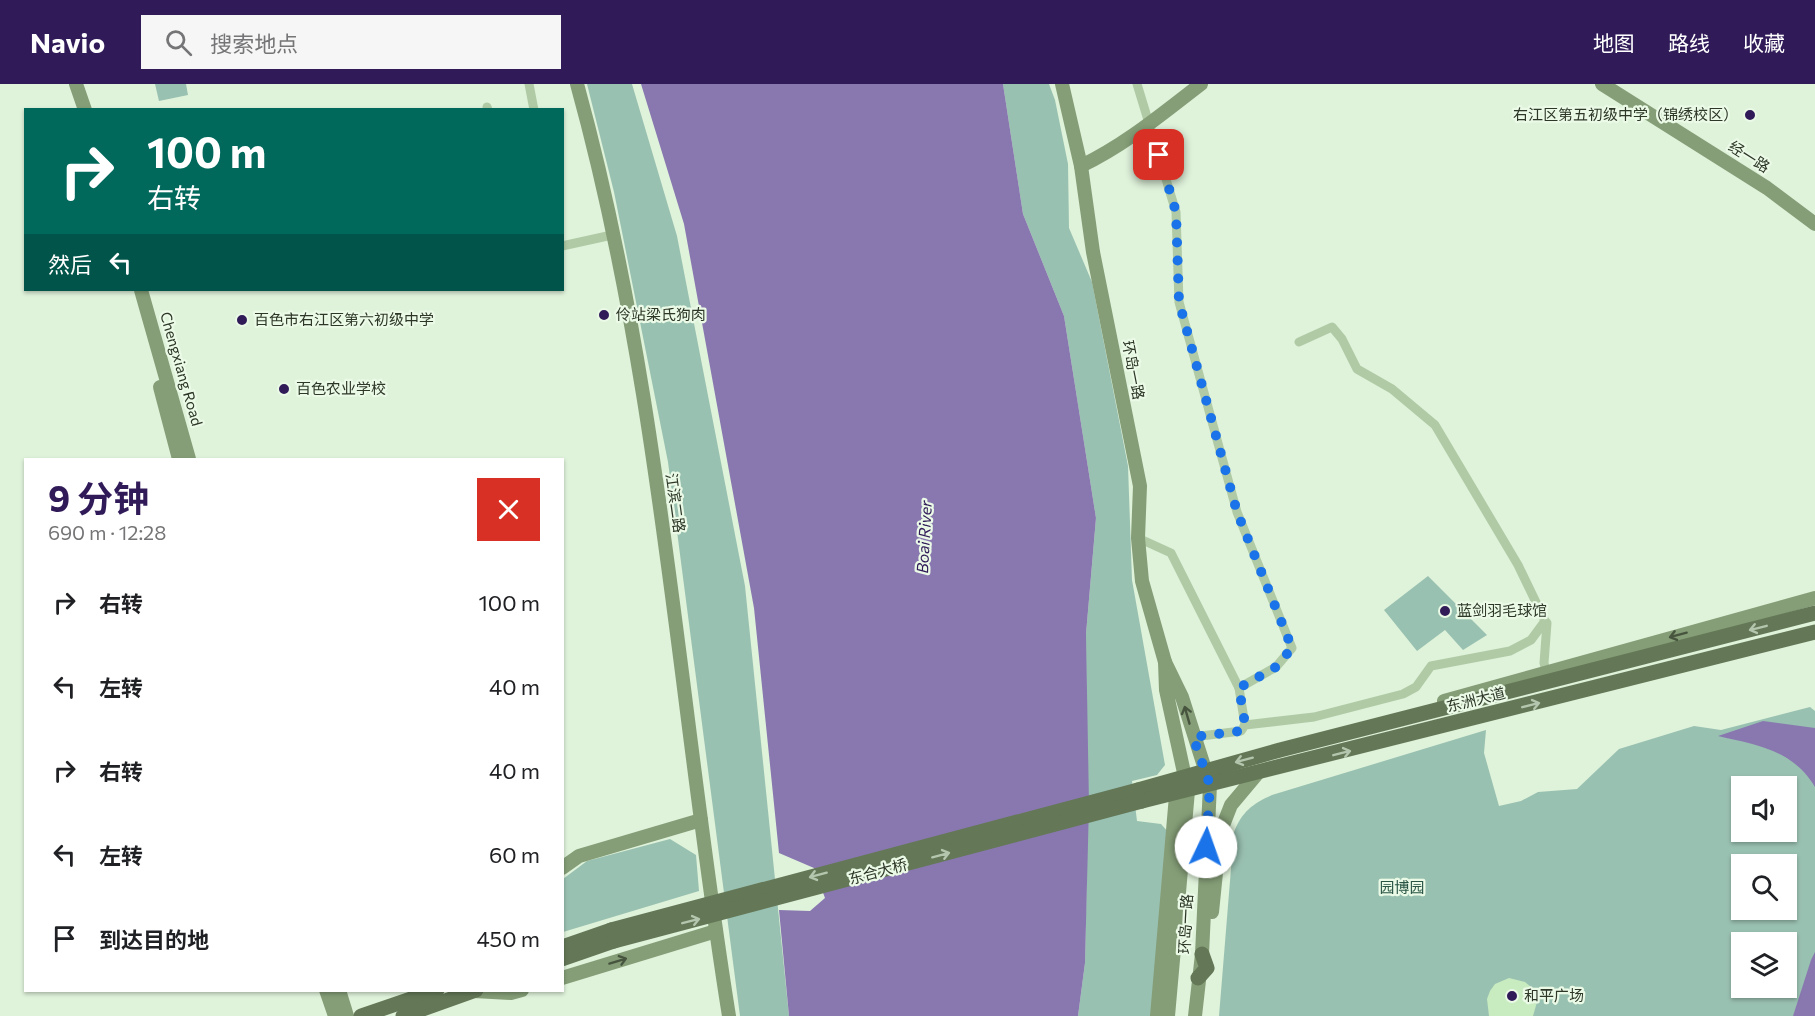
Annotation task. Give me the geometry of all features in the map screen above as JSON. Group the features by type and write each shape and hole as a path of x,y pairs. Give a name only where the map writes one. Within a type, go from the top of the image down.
{"main road":[{"name":"东洲大道","path":"1140,795 1208,777 1280,750 1548,676 1815,613"},
{"name":"东洲大道","path":"1208,777 1257,774 1815,632"},
{"path":"1306,744 1310,761"},
{"name":"东合大桥","path":"613,935 1140,795"},
{"path":"564,947 613,935"},
{"path":"564,958 613,935"},
{"path":"361,1016 431,992"},
{"path":"403,1016 469,992"}],"street":[{"path":"70,84 78,108"},
{"path":"76,84 84,108"},
{"path":"529,84 534,108"},
{"name":"江滨二路","path":"577,84 591,134 639,366 729,1016"},
{"name":"环岛一路","path":"1062,84 1081,166 1093,252 1140,486 1138,538 1142,581 1165,662 1182,697 1193,737 1208,777 1202,967 1195,1016"},
{"path":"1137,84 1176,212 1179,302 1237,512 1292,648 1276,667 1239,688"},
{"path":"1081,166 1106,154 1201,84"},
{"name":"经一路","path":"1602,84 1767,188 1815,224"},
{"path":"564,246 612,235"},
{"name":"Chengxiang Road","path":"134,291 179,458"},
{"name":"Chengxiang Road","path":"141,291 189,458"},
{"path":"1299,342 1332,327 1342,339 1357,369 1392,389 1435,425 1518,565 1547,623 1544,663 1548,676"},
{"path":"1138,538 1171,553 1239,688 1245,724 1241,731 1193,737"},
{"path":"1280,750 1287,741 1548,676 1815,598"},
{"path":"1245,724 1325,715 1403,694 1416,687 1431,666 1510,651 1531,640 1545,621"},
{"name":"环岛一路","path":"1165,662 1166,690 1182,785 1168,1016"},
{"path":"1202,1016 1202,967 1220,833 1231,805 1257,774"},
{"path":"1157,1016 1182,785"},
{"path":"564,867 579,856 701,820"},
{"path":"564,977 716,931"},
{"path":"327,992 335,1016"},
{"path":"340,992 347,1016"},
{"path":"499,992 515,992"}],"green space":[{"path":"155,84 186,84 188,95 159,101"},
{"path":"587,84 632,84 677,236 745,586 789,1016 740,1016 668,462 614,192"},
{"path":"1003,84 1049,84 1055,100 1068,164 1069,228 1092,282 1128,466 1132,580 1165,765 1157,775 1132,781 1137,821 1161,824 1169,833 1152,1016 1078,1016 1085,963 1086,634 1096,518 1064,316 1023,214"},
{"path":"1428,576 1487,635 1463,650 1445,630 1417,651 1384,610"},
{"name":"园博园","path":"1810,707 1815,711 1815,1016 1219,1016 1234,832 1248,809 1259,802 1272,795 1486,730 1484,753 1499,806 1521,801 1538,792 1577,789 1619,749 1694,726 1721,730"},
{"path":"670,839 696,855 699,891 564,932 564,878 587,861"}],"shaded area":[{"name":"和平广场","path":"1509,978 1525,982 1531,987 1537,1002 1533,1016 1489,1016 1487,999 1490,991 1495,984"}],"water":[{"name":"Boai River","path":"641,84 1003,84 1023,214 1064,316 1096,518 1086,634 1089,804 1085,963 1078,1016 789,1016 779,910 810,911 825,898 814,868 779,853 754,608 684,224"},
{"path":"1763,721 1815,728 1815,787 1796,765 1785,757 1760,746 1718,736"},
{"path":"1815,952 1815,1016 1793,1016 1811,960"}],"place":[{"name":"右江区第五初级中学（锦绣校区）","path":"1750,115"},
{"name":"伶站梁氏狗肉","path":"604,315"},
{"name":"百色市右江区第六初级中学","path":"242,320"},
{"name":"百色农业学校","path":"284,389"},
{"name":"蓝剑羽毛球馆","path":"1445,611"},
{"name":"和平广场","path":"1512,996"}],"route":[{"path":"1159,155 1176,212 1179,302 1230,479 1237,512 1292,648 1276,667 1239,688 1245,724 1241,731 1193,737 1207,770 1210,785 1206,847"}]}
